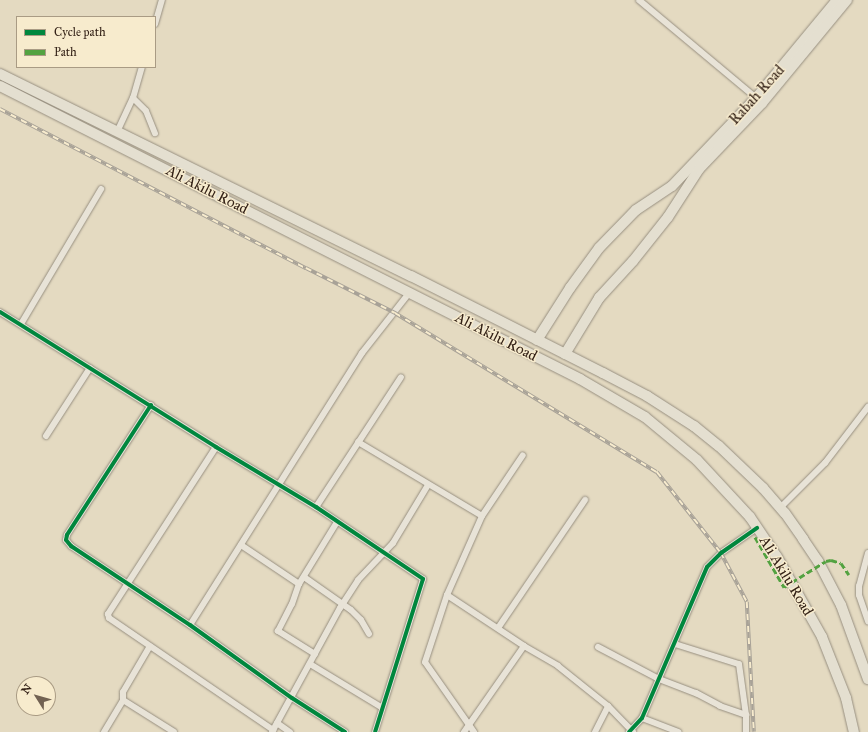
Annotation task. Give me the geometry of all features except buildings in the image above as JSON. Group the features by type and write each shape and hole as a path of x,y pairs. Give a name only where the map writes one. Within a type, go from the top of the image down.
{"main road":[{"name":"Rabah Road","path":"537,340 570,288 599,248 636,210 672,186 756,98 837,0"},
{"name":"Rabah Road","path":"565,354 599,298 633,261 668,218 699,170 762,103 846,0"},
{"name":"Ali Akilu Road","path":"0,74 565,354 647,396 694,426 738,464 780,508 804,538 830,584 851,630 868,679"},
{"name":"Ali Akilu Road","path":"0,86 580,379 645,417 697,460 750,517 800,595 822,637 846,698 854,732"}],"street":[{"path":"156,21 162,0"},
{"path":"639,0 756,98"},
{"path":"117,132 133,98 142,68"},
{"path":"133,98 146,111 155,133"},
{"path":"21,324 101,189"},
{"path":"190,625 362,353 409,293"},
{"path":"0,312 216,447 316,507 423,579 381,707 375,732"},
{"path":"46,436 90,368"},
{"path":"316,507 401,377"},
{"path":"151,405 67,535 66,540 71,546 190,625 292,698 345,732"},
{"path":"780,508 825,463 868,407"},
{"path":"358,442 482,516"},
{"path":"216,447 129,584 108,614 109,618 273,731 342,605 358,580 393,543 428,485"},
{"path":"474,732 425,662 447,595 482,516 523,455"},
{"path":"498,628 585,500"},
{"path":"315,654 278,632 292,604 299,584 337,522"},
{"path":"447,595 524,646 558,666 608,706 631,731 642,718 707,567 722,553 757,528"},
{"path":"241,545 299,584"},
{"path":"868,557 859,586 859,595 868,621"},
{"path":"304,577 351,610 361,620 369,634"},
{"path":"675,644 739,664 746,715 746,732"},
{"path":"104,732 123,700 123,692 150,646"},
{"path":"464,732 470,726 524,646"},
{"path":"598,647 659,679 696,693 720,706 746,715"},
{"path":"310,664 381,707"},
{"path":"123,700 174,732"},
{"path":"595,732 608,706"},
{"path":"642,718 678,732"},
{"path":"277,723 290,732"}],"railway":[{"path":"0,109 395,313 657,472 721,553 747,602 754,732"}],"marked path":[{"path":"755,537 784,587 826,561 831,560 841,563 849,575"}],"cycle path":[{"path":"0,312 216,447 316,507 423,579 375,732"},
{"path":"151,405 67,535 66,540 71,546 190,625 292,698 345,732"},
{"path":"629,732 642,718 707,567 721,553 757,528"}]}
